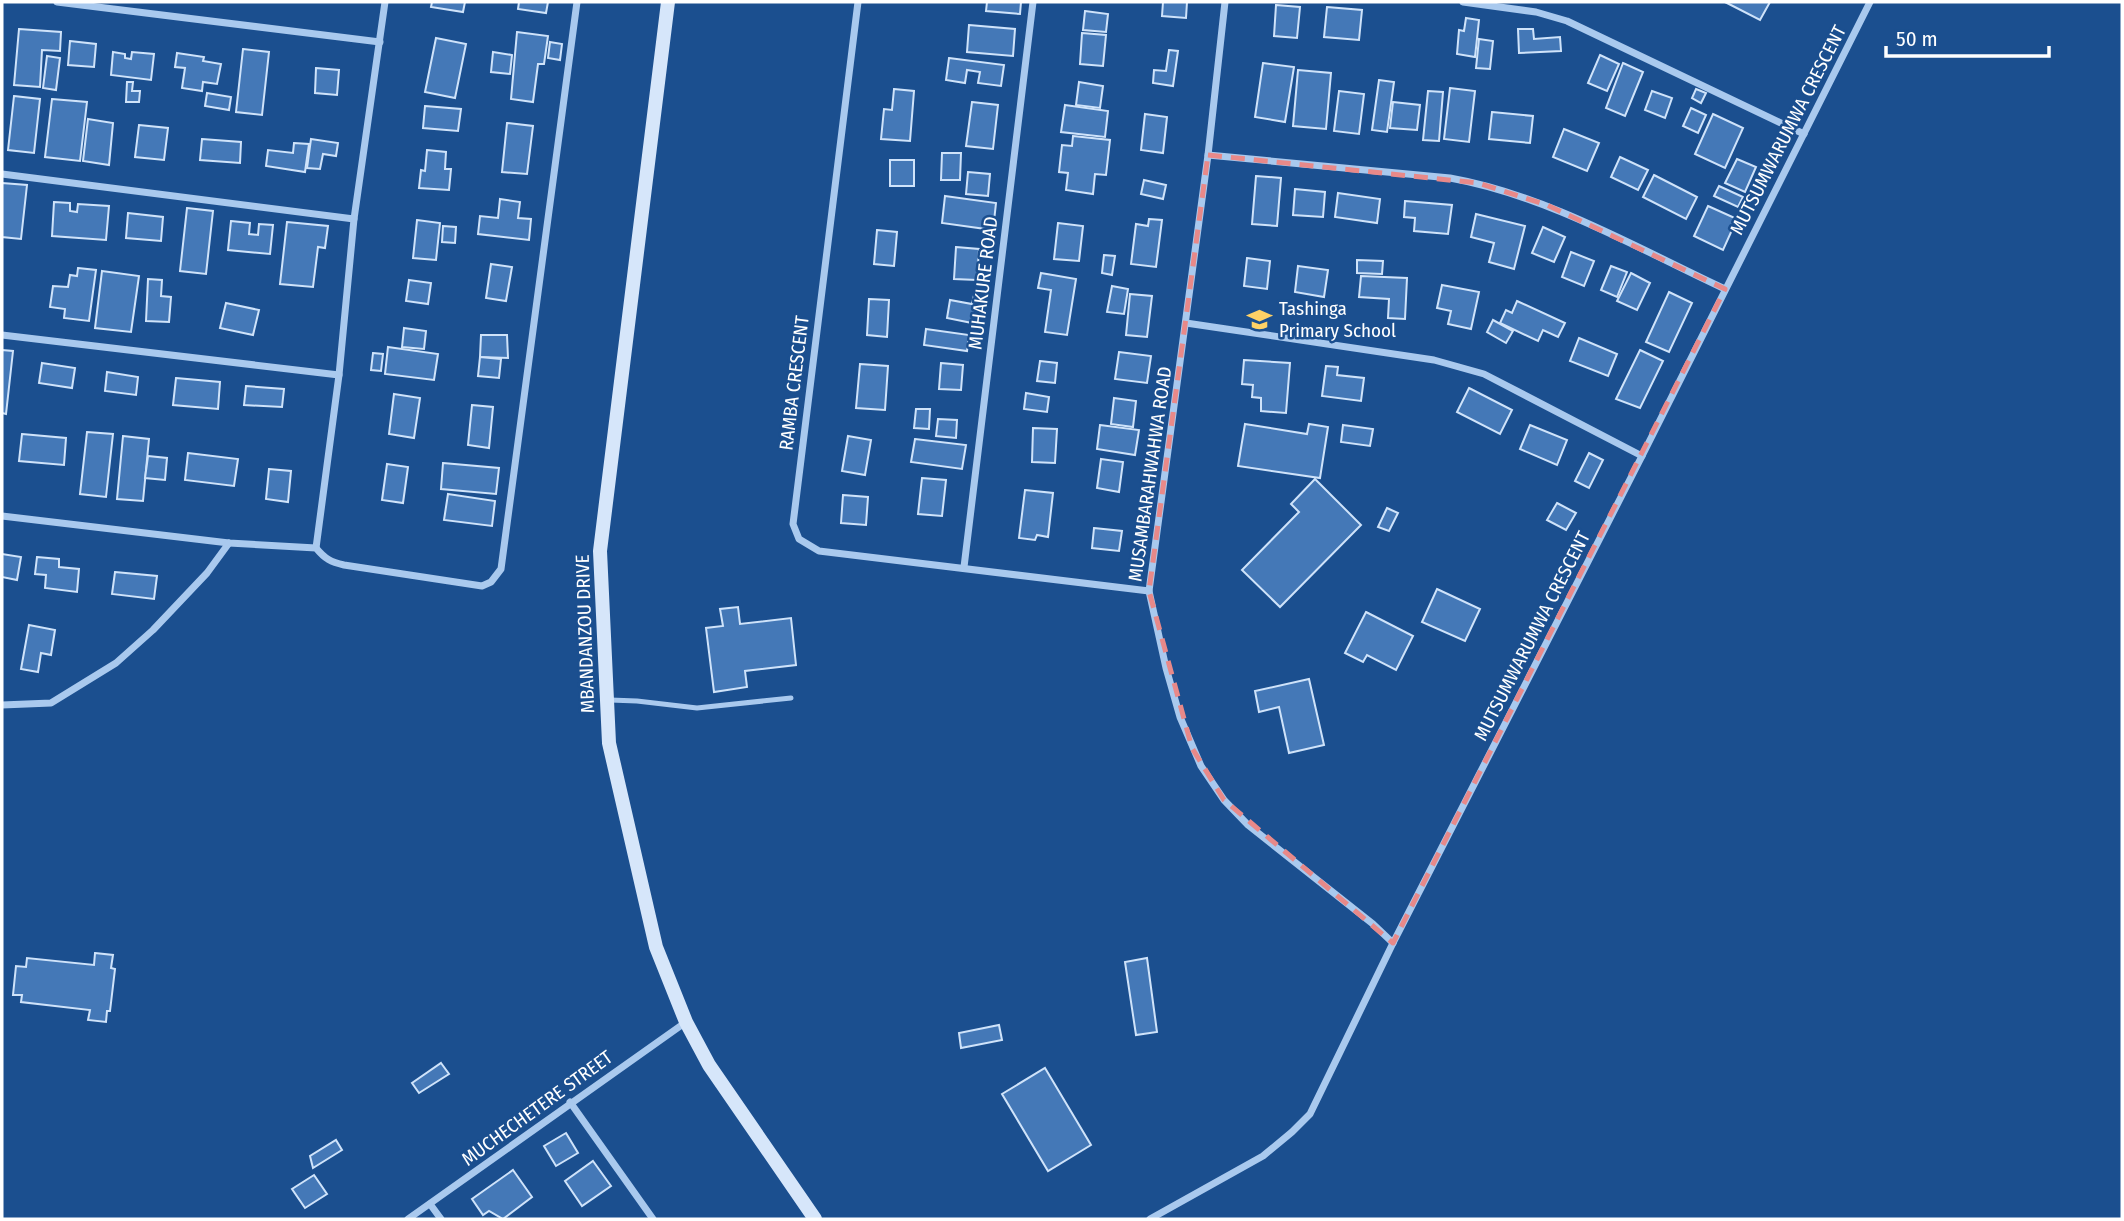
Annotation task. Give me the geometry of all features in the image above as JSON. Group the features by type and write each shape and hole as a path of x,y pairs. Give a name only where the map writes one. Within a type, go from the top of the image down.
{"street":[{"path":"57,2 380,42"},
{"path":"316,548 339,375 354,219 385,2"},
{"path":"2,516 229,543 316,548 325,558 344,565 482,586 491,582 501,569 577,2"},
{"name":"MBANDANZOU DRIVE","path":"668,2 600,551 609,743 656,947 686,1022 709,1065 815,1219"},
{"name":"RAMBA CRESCENT","path":"858,2 793,524 799,540 819,551 1149,591"},
{"name":"MUHAKURE ROAD","path":"964,568 1033,2"},
{"name":"MUSAMBARAHWAHWA ROAD","path":"1225,2 1208,155 1149,591 1180,717 1201,766 1224,800 1248,825 1373,924 1393,943"},
{"path":"1463,2 1536,12 1567,20 1804,134"},
{"name":"MUTSUMWARUMWA CRESCENT","path":"1150,1219 1263,1156 1310,1114 1393,943 1870,2"},
{"path":"1208,155 1478,183 1547,205 1725,289"},
{"path":"2,174 354,219"},
{"path":"1186,323 1434,360 1484,374 1642,456"},
{"path":"2,335 339,375"},
{"path":"2,705 51,703 116,663 153,630 207,573 229,543"},
{"name":"MUCHECHETERE STREET","path":"408,1219 686,1022"},
{"path":"570,1102 653,1219"},
{"path":"430,1204 441,1219"}],"lane":[{"path":"607,700 697,708 791,698"}],"highlighted area":[{"path":"1208,155 1478,183 1547,205 1725,289 1393,943 1224,800 1192,748 1149,591"}],"building":[{"path":"432,2 465,2 463,12 431,7"},
{"path":"519,2 548,2 546,13 518,9"},
{"path":"987,2 1021,2 1020,14 986,11"},
{"path":"1163,2 1187,2 1186,18 1162,16"},
{"path":"1725,2 1770,2 1760,20"},
{"path":"1276,5 1300,7 1297,38 1274,36"},
{"path":"1327,7 1362,10 1359,40 1324,37"},
{"path":"1085,11 1108,14 1106,32 1083,30"},
{"path":"1466,18 1479,20 1475,57 1457,54 1459,30 1464,31"},
{"path":"969,25 1015,29 1013,56 967,52"},
{"path":"19,29 61,32 60,51 42,50 40,87 14,85"},
{"path":"1518,29 1533,29 1534,39 1560,37 1561,51 1519,53"},
{"path":"517,32 548,36 544,64 538,64 533,102 511,99"},
{"path":"1082,33 1106,35 1103,66 1080,64"},
{"path":"436,38 466,44 455,98 425,92"},
{"path":"1479,39 1493,41 1490,69 1476,68"},
{"path":"70,41 96,44 94,67 68,65"},
{"path":"550,42 562,44 560,60 548,58"},
{"path":"243,49 269,52 262,115 236,112"},
{"path":"1169,50 1178,51 1173,86 1153,83 1154,70 1166,71"},
{"path":"113,52 125,54 125,58 131,59 132,52 154,54 151,80 111,75"},
{"path":"493,52 512,55 510,74 491,72"},
{"path":"177,53 204,57 203,61 221,64 217,84 203,82 202,91 182,88 185,68 175,67"},
{"path":"1600,55 1619,64 1607,91 1588,83"},
{"path":"47,56 60,58 56,90 43,88"},
{"path":"949,58 1004,65 1001,86 978,83 980,72 967,70 965,83 946,80"},
{"path":"1263,63 1294,67 1285,122 1255,117"},
{"path":"1623,63 1643,72 1625,116 1606,108"},
{"path":"316,68 339,70 337,95 315,93"},
{"path":"1298,70 1331,73 1326,129 1293,126"},
{"path":"1379,80 1394,82 1387,132 1372,130"},
{"path":"127,82 133,82 132,91 140,91 139,102 126,102"},
{"path":"1079,82 1103,86 1100,108 1076,105"},
{"path":"1450,88 1475,91 1469,142 1444,139"},
{"path":"894,89 914,91 910,141 881,139 884,109 892,110"},
{"path":"1696,89 1706,93 1701,103 1692,98"},
{"path":"1339,91 1364,94 1359,134 1334,131"},
{"path":"1428,91 1443,92 1439,141 1423,140"},
{"path":"1652,91 1672,98 1665,118 1645,110"},
{"path":"207,93 231,97 229,110 205,106"},
{"path":"14,96 40,99 34,153 8,150"},
{"path":"52,99 87,102 80,161 45,157"},
{"path":"972,102 998,105 993,149 966,146"},
{"path":"1393,102 1420,105 1417,130 1390,128"},
{"path":"1065,105 1108,111 1105,137 1061,132"},
{"path":"425,106 461,109 458,131 423,128"},
{"path":"1691,108 1706,115 1698,133 1683,126"},
{"path":"1492,112 1533,116 1530,143 1489,139"},
{"path":"1145,114 1167,117 1163,153 1141,150"},
{"path":"1713,114 1743,128 1725,168 1695,154"},
{"path":"88,119 113,123 109,165 83,161"},
{"path":"507,123 533,126 527,174 502,172"},
{"path":"139,125 168,128 164,160 135,157"},
{"path":"1564,129 1599,143 1587,171 1553,157"},
{"path":"1073,136 1110,140 1106,175 1095,174 1093,194 1066,190 1068,173 1059,172 1062,145 1072,146"},
{"path":"202,139 241,142 240,163 200,160"},
{"path":"311,139 338,143 336,156 323,154 320,169 307,168"},
{"path":"294,143 309,144 305,172 266,166 268,150 293,153"},
{"path":"427,150 446,152 445,169 451,169 449,190 419,188 421,170 425,171"},
{"path":"942,153 961,153 960,180 941,180"},
{"path":"1620,157 1648,170 1638,190 1611,177"},
{"path":"1737,159 1756,167 1745,192 1725,183"},
{"path":"890,160 914,160 914,186 890,186"},
{"path":"968,172 990,174 988,196 966,194"},
{"path":"1654,175 1697,197 1686,219 1643,197"},
{"path":"1256,176 1281,178 1277,226 1252,224"},
{"path":"1144,180 1166,185 1163,199 1141,194"},
{"path":"2,183 27,185 21,239 2,237"},
{"path":"1719,186 1743,197 1738,207 1714,196"},
{"path":"1295,189 1325,192 1323,217 1293,215"},
{"path":"1338,193 1380,199 1377,223 1335,217"},
{"path":"945,196 996,203 993,230 942,223"},
{"path":"500,199 520,202 518,218 531,219 529,240 478,234 480,216 498,218"},
{"path":"1405,201 1452,205 1448,234 1414,231 1415,218 1404,217"},
{"path":"54,202 70,203 70,211 77,212 78,204 109,206 106,240 52,236"},
{"path":"1708,206 1737,219 1723,250 1694,236"},
{"path":"187,208 213,211 206,274 180,271"},
{"path":"128,213 163,217 161,241 126,238"},
{"path":"1476,214 1525,226 1514,269 1489,262 1494,243 1471,237"},
{"path":"1149,219 1162,220 1156,267 1131,264 1136,224 1148,226"},
{"path":"417,220 440,223 436,260 413,258"},
{"path":"231,221 250,223 249,234 258,235 259,224 273,225 270,254 228,250"},
{"path":"287,222 328,226 325,248 318,247 313,287 280,284"},
{"path":"1058,223 1083,226 1079,261 1054,259"},
{"path":"443,226 456,227 455,243 442,242"},
{"path":"1543,227 1565,237 1554,262 1532,253"},
{"path":"877,230 897,232 894,266 874,264"},
{"path":"956,247 979,249 977,280 954,279"},
{"path":"1571,252 1594,261 1584,286 1562,277"},
{"path":"1104,255 1115,256 1112,275 1102,273"},
{"path":"1247,258 1270,261 1267,289 1244,286"},
{"path":"1357,260 1383,261 1382,274 1357,273"},
{"path":"491,264 512,267 506,301 486,298"},
{"path":"1298,266 1328,270 1324,297 1295,292"},
{"path":"1611,266 1627,272 1617,297 1601,290"},
{"path":"78,268 96,270 89,321 64,318 65,309 50,307 53,286 68,287 70,275 77,276"},
{"path":"102,271 139,276 131,332 95,328"},
{"path":"1041,273 1076,279 1067,335 1045,332 1051,290 1038,288"},
{"path":"1631,273 1650,283 1637,310 1617,301"},
{"path":"1361,276 1407,278 1405,319 1388,318 1389,299 1359,297"},
{"path":"148,279 162,280 161,296 171,297 169,322 146,321"},
{"path":"409,280 431,283 428,304 406,301"},
{"path":"1442,285 1479,292 1471,329 1448,324 1451,311 1437,308"},
{"path":"1112,286 1128,289 1124,314 1107,312"},
{"path":"1669,292 1692,303 1669,352 1646,342"},
{"path":"1130,294 1152,296 1147,337 1126,335"},
{"path":"974,295 982,297 977,324 947,318 950,300 972,304"},
{"path":"869,299 889,300 887,337 867,335"},
{"path":"1517,301 1565,323 1558,337 1543,330 1538,341 1500,323 1506,310 1512,313"},
{"path":"226,303 259,310 253,335 220,328"},
{"path":"1493,320 1513,331 1506,343 1487,332"},
{"path":"404,328 426,331 424,349 402,347"},
{"path":"926,329 969,335 967,351 924,345"},
{"path":"481,335 507,335 508,358 480,357"},
{"path":"1579,338 1617,354 1608,376 1570,361"},
{"path":"388,347 438,354 434,380 385,374"},
{"path":"2,350 13,351 6,414 2,413"},
{"path":"1640,350 1663,361 1640,408 1616,399"},
{"path":"1119,352 1151,356 1147,383 1115,379"},
{"path":"373,353 383,354 381,371 371,370"},
{"path":"480,357 501,359 499,378 478,376"},
{"path":"1244,360 1290,363 1286,413 1261,411 1261,398 1252,397 1253,385 1242,384"},
{"path":"1040,361 1057,363 1055,383 1037,381"},
{"path":"42,363 75,368 72,388 39,383"},
{"path":"941,363 963,365 961,390 939,389"},
{"path":"860,364 888,366 885,410 856,408"},
{"path":"1326,366 1338,367 1337,375 1364,378 1361,401 1322,396"},
{"path":"107,372 138,377 136,395 105,391"},
{"path":"176,378 220,382 218,409 173,405"},
{"path":"246,386 284,389 282,407 244,405"},
{"path":"1469,388 1512,410 1500,434 1457,412"},
{"path":"1026,393 1049,397 1047,412 1024,409"},
{"path":"394,394 420,398 414,438 389,434"},
{"path":"1114,398 1136,401 1133,427 1111,424"},
{"path":"472,405 493,407 489,448 468,445"},
{"path":"916,409 930,409 929,429 914,428"},
{"path":"938,419 957,420 956,438 936,436"},
{"path":"1245,424 1307,434 1309,424 1328,427 1320,478 1238,466"},
{"path":"1100,425 1139,430 1135,455 1097,449"},
{"path":"1343,425 1373,429 1370,446 1341,442"},
{"path":"1530,425 1567,440 1557,465 1520,449"},
{"path":"1033,428 1057,429 1055,463 1032,462"},
{"path":"87,432 113,434 106,497 80,494"},
{"path":"22,434 66,438 64,465 19,461"},
{"path":"123,436 149,439 143,501 117,499"},
{"path":"848,436 871,440 865,475 842,471"},
{"path":"915,439 966,445 962,469 911,462"},
{"path":"188,453 238,459 234,486 185,480"},
{"path":"1589,453 1603,460 1589,488 1575,481"},
{"path":"148,456 167,458 165,480 145,478"},
{"path":"1101,459 1123,462 1119,492 1097,488"},
{"path":"443,463 499,468 496,494 441,489"},
{"path":"387,464 408,467 403,503 382,500"},
{"path":"269,469 291,471 288,502 266,499"},
{"path":"922,478 946,480 942,516 918,514"},
{"path":"1315,479 1361,525 1280,607 1242,570 1299,512 1291,504"},
{"path":"1025,490 1053,493 1048,537 1037,535 1035,540 1019,538"},
{"path":"448,494 495,501 492,526 444,520"},
{"path":"843,495 868,497 866,525 841,523"},
{"path":"1557,503 1576,513 1566,530 1547,520"},
{"path":"1387,508 1398,513 1389,531 1378,527"},
{"path":"1094,528 1122,531 1119,551 1092,548"},
{"path":"2,554 21,557 17,580 2,577"},
{"path":"37,557 59,559 59,567 79,569 77,592 45,588 46,575 35,574"},
{"path":"115,572 157,576 154,599 112,594"},
{"path":"1437,589 1480,609 1465,641 1422,622"},
{"path":"738,607 740,624 791,618 796,665 745,671 747,687 714,692 706,628 723,626 720,609"},
{"path":"1366,612 1413,636 1396,670 1367,655 1363,662 1345,653"},
{"path":"29,625 55,630 51,655 41,653 38,672 21,669"},
{"path":"1309,679 1324,745 1289,753 1279,707 1259,712 1255,691"},
{"path":"95,953 113,955 111,968 115,969 110,1011 107,1011 106,1022 88,1020 90,1010 21,1002 22,995 13,995 16,966 26,967 27,958 94,965"},
{"path":"1147,958 1157,1032 1136,1035 1125,962"},
{"path":"999,1025 1002,1040 961,1048 959,1033"},
{"path":"441,1063 449,1074 419,1093 412,1083"},
{"path":"1045,1068 1091,1145 1048,1171 1002,1094"},
{"path":"566,1133 578,1153 556,1166 544,1146"},
{"path":"336,1140 342,1150 313,1168 310,1156"},
{"path":"593,1161 611,1186 582,1206 565,1181"},
{"path":"513,1170 532,1197 503,1219 489,1211 483,1215 472,1199"},
{"path":"314,1175 327,1194 305,1208 292,1189"}],"place":[{"name":"Tashinga Primary School","path":"1259,319"}]}
